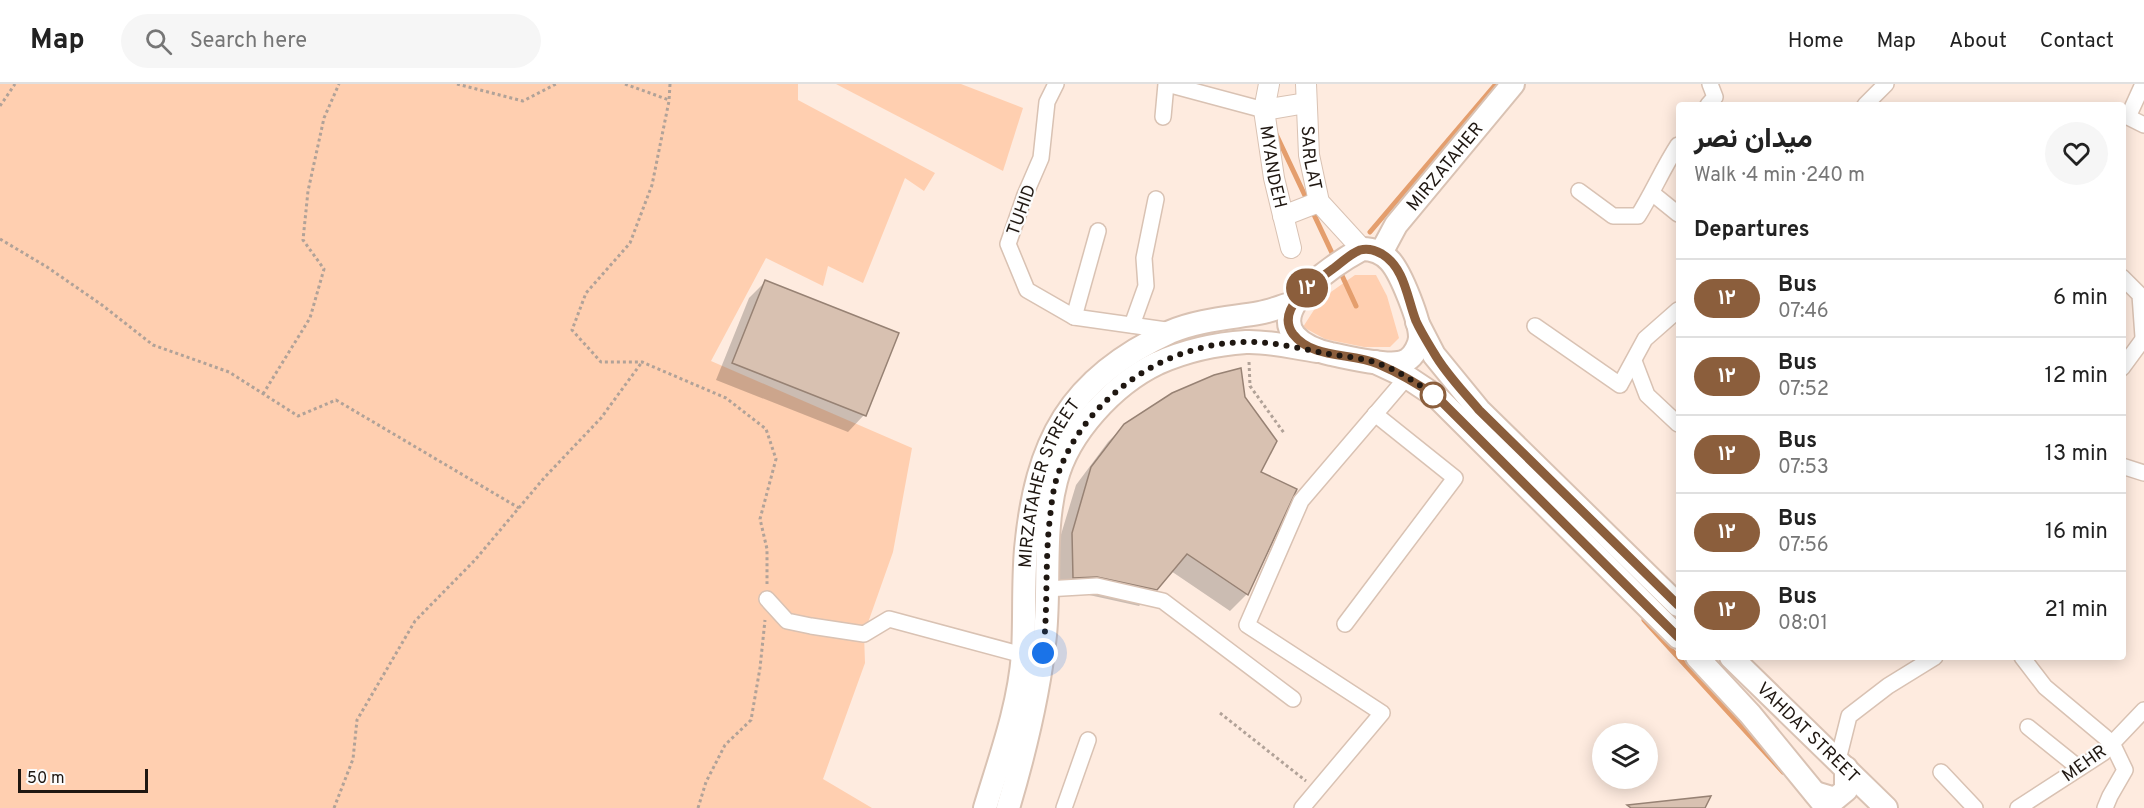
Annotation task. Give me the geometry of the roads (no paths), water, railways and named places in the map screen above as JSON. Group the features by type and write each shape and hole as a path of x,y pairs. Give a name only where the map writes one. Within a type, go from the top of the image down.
{"main road":[{"name":"MIRZATAHER","path":"1371,251 1396,225 1513,84"},
{"path":"1008,808 1034,713 1045,632 1046,555 1056,479 1068,451 1084,426 1106,400 1128,382 1157,364 1219,345 1249,342 1318,351 1375,362 1393,363 1407,360 1416,350 1420,336 1401,275 1390,260 1371,251 1351,255 1305,290 1294,303 1288,323 1292,333 1318,351"},
{"name":"MIRZATAHER STREET","path":"985,808 1013,714 1023,655 1026,551 1032,502 1049,445 1064,415 1088,386 1137,349 1173,331 1294,303"},
{"path":"1417,322 1434,355 1479,410 1676,603"},
{"path":"1375,362 1407,377 1437,397 1676,636"},
{"name":"VAHDAT STREET","path":"1700,660 1750,714 1821,801"},
{"name":"VAHDAT STREET","path":"1734,660 1883,807"},
{"path":"1821,801 1835,799 1846,790 1842,764"}],"street":[{"name":"TUHID","path":"1056,84 1047,102 1041,158 1008,244 1027,290 1074,317 1173,331"},
{"path":"1163,117 1167,84 1185,86 1270,109 1306,94"},
{"name":"MYANDEH","path":"1269,84 1274,178 1291,248"},
{"path":"1710,84 1715,97 1711,102"},
{"path":"1867,102 1886,84"},
{"path":"2126,120 2143,84"},
{"name":"SARLAT","path":"1306,94 1313,205 1371,251"},
{"path":"2126,122 2144,125"},
{"path":"1579,191 1613,216 1638,216 1652,193 1661,171 1676,148"},
{"path":"1652,193 1676,212"},
{"path":"1132,325 1146,286 1144,258 1156,199"},
{"path":"1283,216 1313,205"},
{"path":"1074,317 1098,231"},
{"path":"2126,280 2140,294 2143,338 2126,362"},
{"path":"1535,326 1620,385 1645,339 1676,312"},
{"path":"1634,361 1647,395 1676,422"},
{"path":"1302,808 1382,713 1247,625 1301,501 1407,377"},
{"path":"1345,624 1455,478 1375,414"},
{"path":"2126,467 2144,473"},
{"path":"1046,589 1096,586 1162,602 1293,699"},
{"path":"767,599 787,621 864,634 889,619 1023,655"},
{"path":"1842,764 1849,716 1888,686 1930,660"},
{"path":"2028,660 2045,687 2112,744 2125,770 2105,808"},
{"name":"MEHR","path":"2018,808 2103,753 2144,710"},
{"path":"2028,728 2079,768"},
{"path":"1064,808 1088,740"},
{"path":"1941,772 1975,808"}],"waterway":[{"path":"1370,232 1496,84"},
{"path":"1275,132 1333,255"},
{"path":"1339,269 1356,306"},
{"path":"1644,620 1676,655"},
{"path":"1681,660 1783,772"}]}
